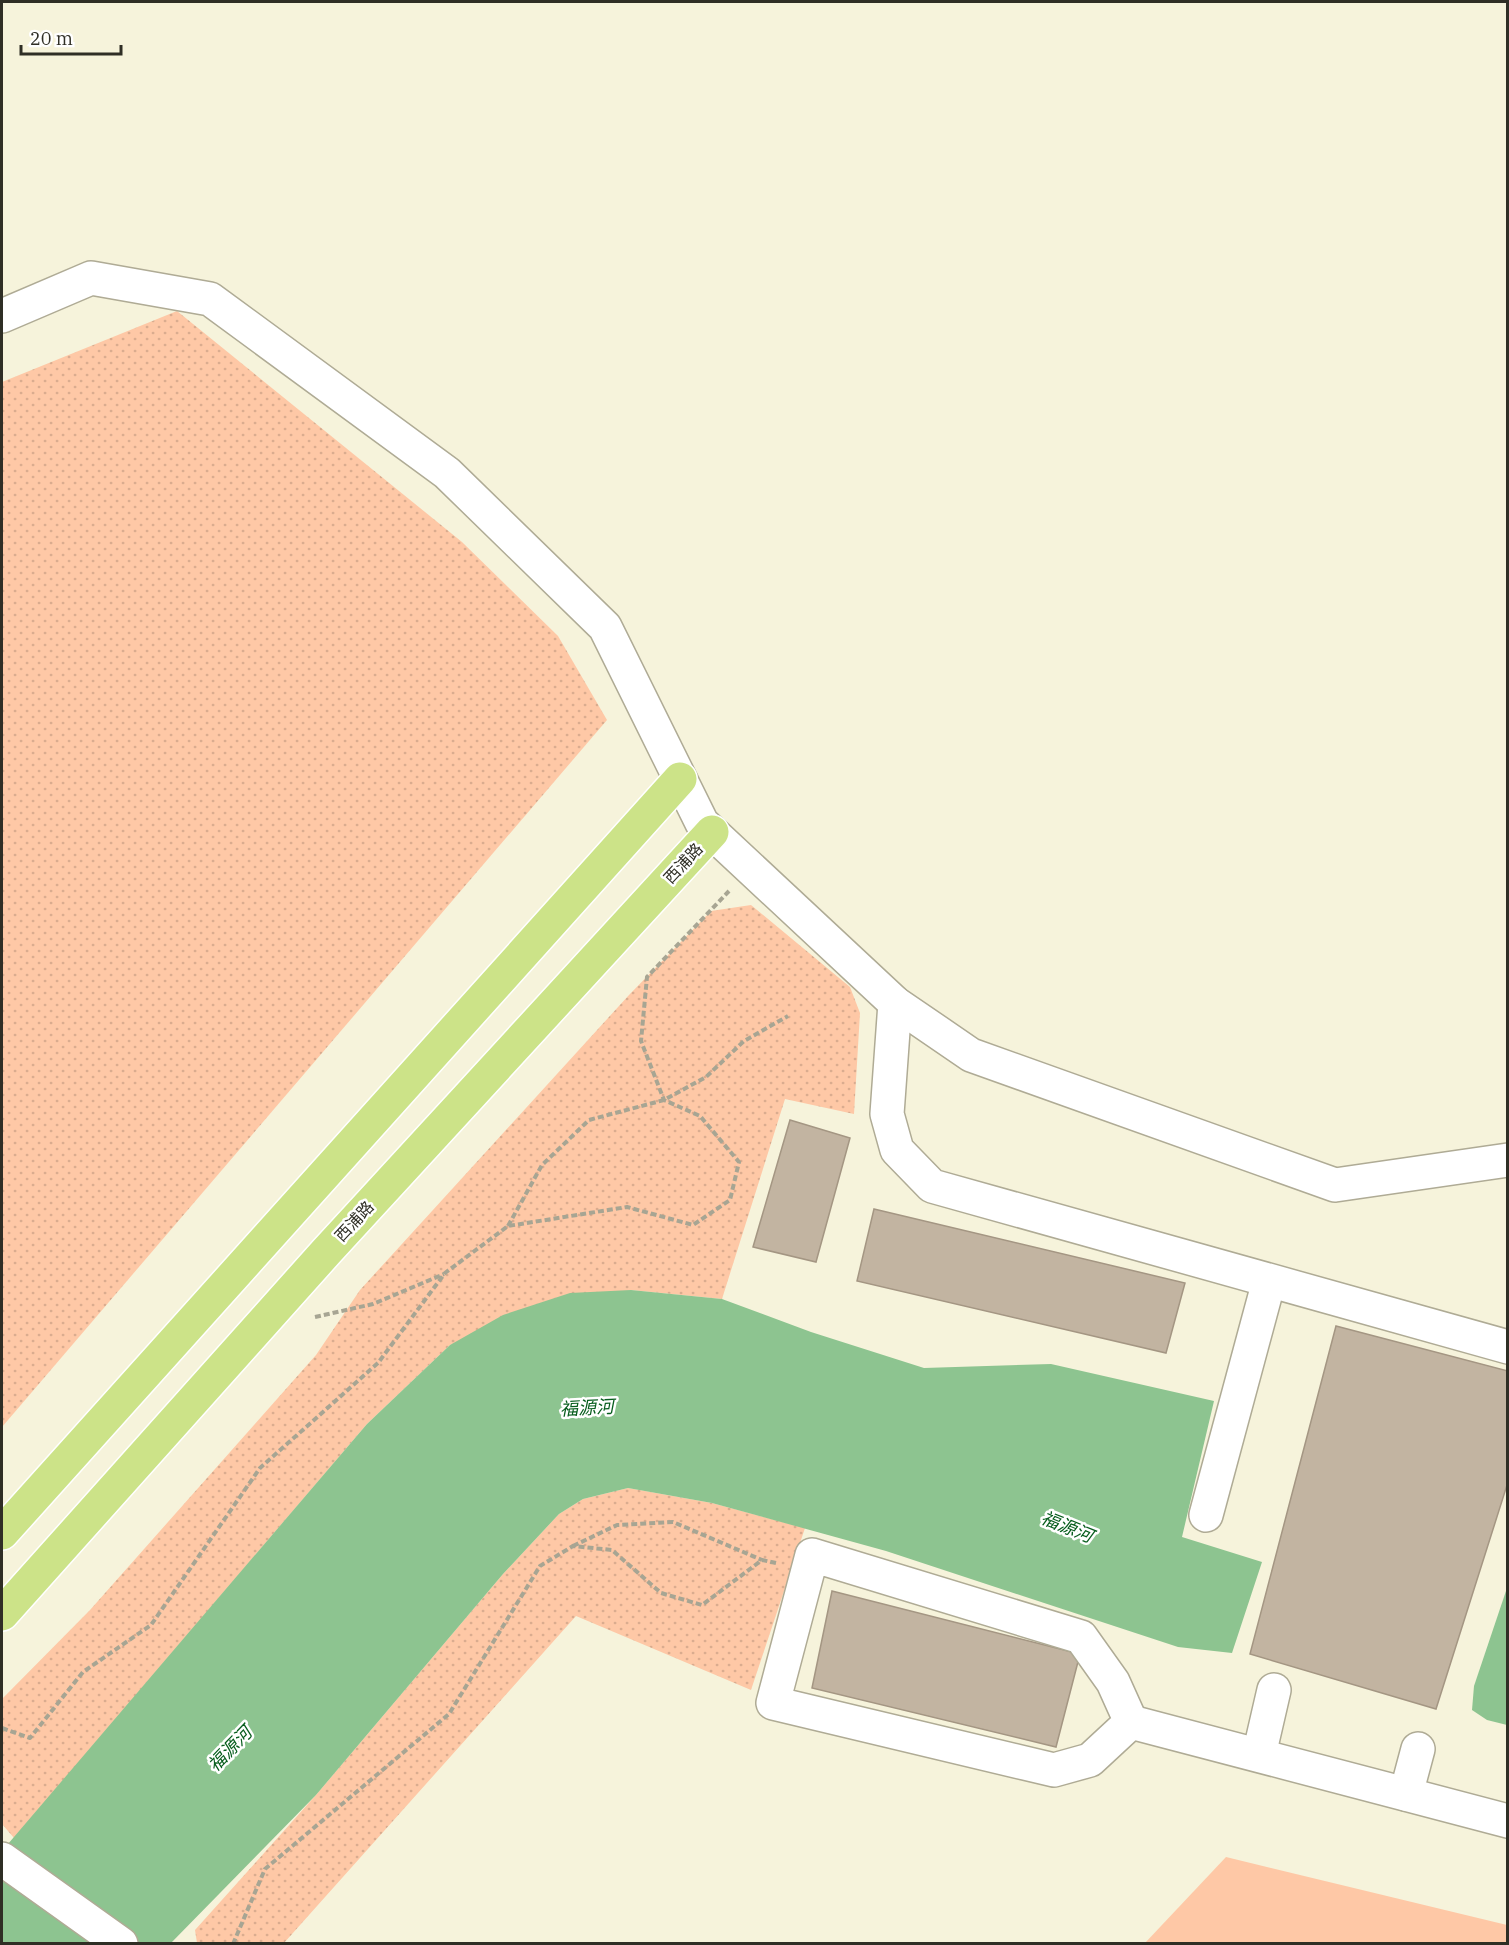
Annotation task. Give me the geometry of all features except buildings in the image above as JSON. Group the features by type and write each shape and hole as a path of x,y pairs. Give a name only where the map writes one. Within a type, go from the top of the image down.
{"main road":[{"path":"2,1533 680,779"},
{"name":"西浦路","path":"2,1614 334,1243 712,832"}],"street":[{"path":"2,316 91,278 210,299 447,473 605,627 702,823 895,1003 971,1056 1335,1185 1508,1160"},
{"path":"895,1003 887,1114 897,1150 932,1186 1508,1347"},
{"path":"1206,1515 1269,1281"},
{"path":"812,1555 1081,1636 1113,1682 1131,1722 1090,1760 1054,1770 773,1703 812,1555"},
{"path":"1259,1755 1274,1690"},
{"path":"1131,1722 1508,1821"},
{"path":"1406,1794 1418,1749"},
{"path":"2,1859 121,1944"}],"path":[{"path":"508,1226 627,1207 693,1225 730,1200 739,1162 700,1116 664,1100 641,1041 647,977 751,869"},
{"path":"309,1318 373,1304 445,1274 508,1226 542,1165 589,1120 664,1100 706,1077 744,1041 788,1016"},
{"path":"2,1728 30,1738 82,1672 151,1625 260,1468 378,1363 445,1274"},
{"path":"233,1944 265,1869 450,1714 540,1566 573,1546 617,1525 673,1522 762,1560 808,1570"},
{"path":"573,1546 612,1550 661,1593 702,1605 762,1560"}],"shaded area":[{"path":"177,311 462,542 558,636 607,720 2,1427 2,382"},
{"path":"751,905 850,987 860,1013 854,1114 785,1099 722,1299 631,1290 450,1345 367,1424 14,1838 2,1824 2,1699 90,1610 316,1355 360,1290 629,995 711,911"},
{"path":"628,1488 712,1503 805,1528 751,1690 576,1616 284,1943 197,1943 195,1930 316,1795 503,1574 559,1514 583,1499"},
{"path":"1226,1857 1507,1925 1507,1943 1145,1943"}],"water":[{"name":"福源河","path":"631,1290 722,1299 811,1332 924,1368 1051,1364 1214,1401 1182,1537 1262,1562 1232,1653 1178,1647 886,1551 712,1503 628,1488 583,1499 559,1514 503,1574 316,1795 171,1943 2,1943 2,1851 367,1424 450,1345 503,1315 570,1293"},
{"path":"1507,1588 1507,1725 1487,1720 1472,1710 1474,1686"}]}
